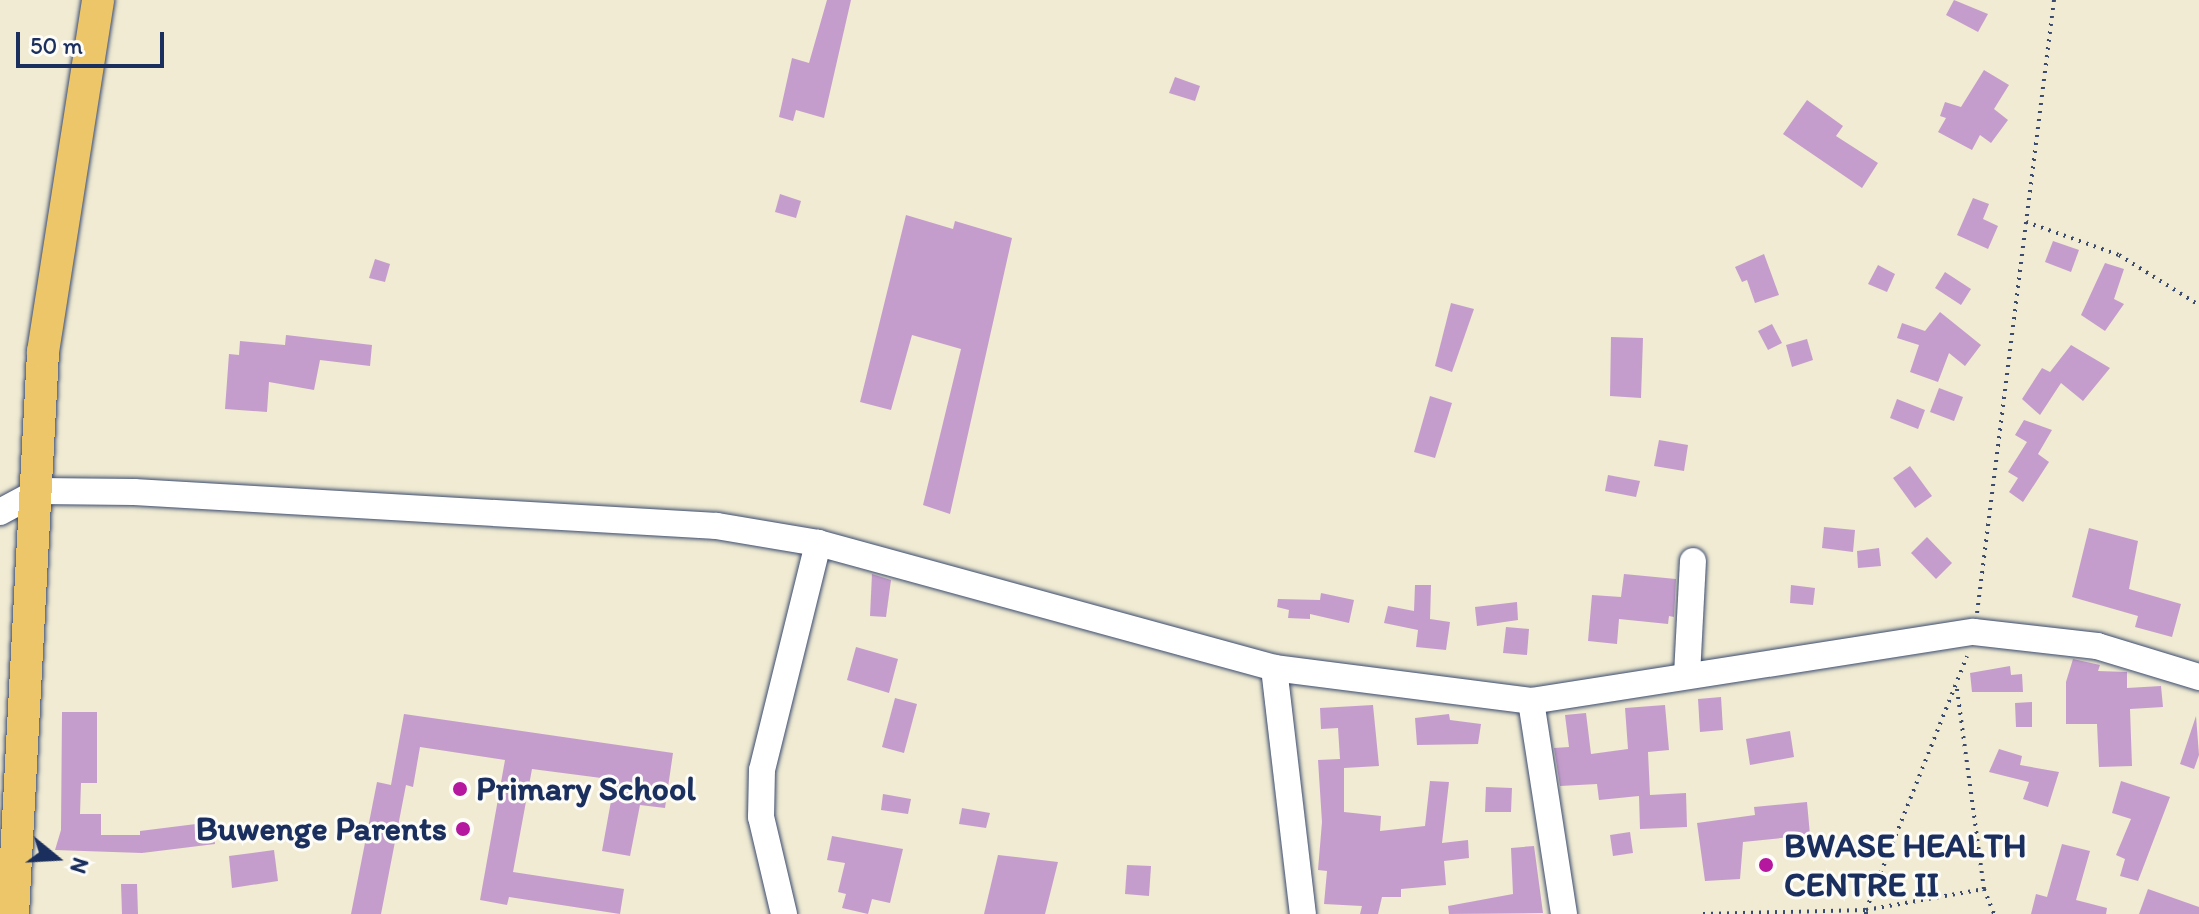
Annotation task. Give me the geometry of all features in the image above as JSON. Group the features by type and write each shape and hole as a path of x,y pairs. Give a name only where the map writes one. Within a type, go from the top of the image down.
{"main road":[{"path":"13,914 39,491 43,352 98,0"}],"street":[{"path":"0,512 39,491 319,501 702,525 818,543 1274,668 1531,701 1974,632 2097,646 2199,677"},
{"path":"784,914 761,817 762,770 818,543"},
{"path":"1687,675 1693,561"},
{"path":"1274,668 1303,914"},
{"path":"1531,701 1564,914"}],"path":[{"path":"1866,912 1957,687 1974,632 2054,0"},
{"path":"2026,222 2119,255 2199,305"},
{"path":"1957,687 1984,889 1994,914"},
{"path":"1703,914 1866,912 1984,889"}],"building":[{"path":"827,0 851,0 824,118 796,110 793,121 779,117 792,58 809,63"},
{"path":"1954,0 1988,14 1978,32 1946,15"},
{"path":"1984,70 2009,85 1994,109 2008,120 1991,143 1980,135 1972,150 1938,132 1946,118 1940,116 1945,102 1961,107"},
{"path":"1175,77 1200,86 1195,101 1169,93"},
{"path":"1807,100 1843,126 1836,136 1878,163 1862,188 1783,134"},
{"path":"780,194 801,201 796,218 775,212"},
{"path":"1973,198 1989,204 1983,219 1998,226 1988,249 1957,235"},
{"path":"906,215 953,229 955,221 1012,238 950,514 923,505 961,349 912,335 891,410 860,402"},
{"path":"2053,241 2079,250 2071,272 2045,262"},
{"path":"1764,254 1779,295 1755,303 1747,280 1742,282 1735,267"},
{"path":"375,259 390,264 385,282 369,278"},
{"path":"2105,263 2124,269 2114,299 2124,304 2105,331 2081,315"},
{"path":"1878,265 1895,274 1887,292 1868,284"},
{"path":"1945,272 1971,289 1961,305 1935,288"},
{"path":"1451,303 1474,309 1452,372 1435,366"},
{"path":"1940,312 1981,345 1965,366 1949,353 1938,382 1910,372 1919,345 1897,338 1902,323 1925,331"},
{"path":"1772,324 1782,343 1768,350 1758,331"},
{"path":"286,335 372,345 370,366 320,360 314,390 269,382 267,412 225,409 229,354 239,355 240,341 285,345"},
{"path":"1611,337 1643,338 1641,398 1610,396"},
{"path":"1807,339 1813,360 1792,367 1786,345"},
{"path":"2071,345 2110,368 2083,401 2061,383 2040,415 2022,399 2042,368 2050,372"},
{"path":"1939,388 1963,397 1954,421 1930,412"},
{"path":"1430,396 1452,403 1435,458 1414,452"},
{"path":"1897,399 1925,410 1918,429 1890,418"},
{"path":"2024,420 2052,430 2038,454 2049,462 2023,502 2009,492 2018,478 2008,472 2027,442 2015,435"},
{"path":"1659,440 1688,445 1684,471 1654,466"},
{"path":"1910,466 1932,496 1915,508 1893,478"},
{"path":"1608,475 1640,481 1636,497 1605,491"},
{"path":"1824,527 1855,530 1853,552 1822,548"},
{"path":"2089,528 2138,541 2129,589 2181,604 2172,637 2135,627 2138,616 2072,597"},
{"path":"1927,537 1952,563 1936,579 1911,553"},
{"path":"1879,548 1881,566 1858,568 1857,551"},
{"path":"872,574 891,580 886,617 870,616"},
{"path":"1624,574 1676,579 1674,617 1669,616 1668,624 1619,619 1617,644 1588,641 1592,595 1621,597"},
{"path":"1415,585 1431,585 1430,619 1450,622 1446,650 1416,647 1418,630 1384,623 1388,606 1414,611"},
{"path":"1791,585 1815,588 1813,605 1790,603"},
{"path":"1321,593 1354,600 1349,623 1310,614 1310,619 1288,618 1289,610 1277,607 1278,599 1320,600"},
{"path":"1517,602 1518,620 1477,626 1475,607"},
{"path":"1506,627 1529,629 1527,655 1503,653"},
{"path":"856,647 898,659 889,693 847,680"},
{"path":"2073,659 2100,665 2098,671 2127,672 2127,688 2161,686 2163,707 2130,709 2132,766 2099,767 2097,724 2066,724 2066,682"},
{"path":"2010,666 2011,675 2022,674 2023,692 1972,692 1970,673"},
{"path":"1721,697 1723,730 1700,732 1698,699"},
{"path":"895,698 917,704 904,753 882,747"},
{"path":"2032,702 2032,727 2016,727 2015,703"},
{"path":"1373,705 1379,766 1344,768 1344,812 1381,816 1380,831 1425,826 1430,781 1449,782 1442,843 1468,840 1469,858 1444,861 1446,885 1401,889 1401,897 1382,897 1378,914 1360,914 1362,906 1324,904 1327,871 1318,870 1322,822 1318,760 1340,759 1338,728 1321,729 1320,708"},
{"path":"1665,705 1669,750 1648,752 1650,795 1686,793 1687,827 1640,829 1639,796 1599,800 1597,784 1560,786 1554,748 1569,747 1565,715 1586,713 1591,754 1628,749 1625,708"},
{"path":"62,712 97,712 97,783 81,783 80,814 101,814 101,835 140,835 140,831 212,822 215,844 142,853 55,850 61,830"},
{"path":"404,714 673,753 665,808 640,805 630,856 602,851 611,801 606,800 609,779 532,769 513,872 624,889 620,914 509,897 507,905 480,900 505,760 420,747 413,787 406,785 381,914 351,914 377,782 391,785"},
{"path":"1449,714 1450,720 1481,724 1478,744 1417,745 1415,718"},
{"path":"2196,716 2199,755 2194,769 2180,764"},
{"path":"1790,731 1794,757 1750,765 1746,739"},
{"path":"1999,749 2022,756 2020,765 2059,772 2048,807 2023,799 2029,782 1989,772"},
{"path":"2121,781 2170,797 2138,881 2120,876 2125,859 2116,855 2131,819 2112,813"},
{"path":"1486,787 1512,788 1511,812 1485,812"},
{"path":"883,794 911,799 908,814 881,810"},
{"path":"1807,802 1810,835 1743,842 1740,879 1705,881 1697,823 1755,815 1754,807"},
{"path":"962,808 990,813 986,828 959,824"},
{"path":"1630,832 1633,853 1613,856 1610,835"},
{"path":"832,836 903,849 890,903 872,899 868,914 842,908 846,894 838,892 845,863 827,860"},
{"path":"2062,844 2090,851 2076,900 2107,908 2106,914 2031,914 2036,894 2047,897"},
{"path":"1534,846 1543,913 1449,914 1448,906 1513,894 1511,848"},
{"path":"274,850 278,881 232,888 229,856"},
{"path":"998,855 1058,862 1045,914 984,914"},
{"path":"1127,865 1151,866 1149,896 1125,894"},
{"path":"121,884 137,884 138,914 122,914"},
{"path":"2148,889 2199,907 2199,914 2139,914"}],"place":[{"name":"Primary School","path":"460,789"},
{"name":"Buwenge Parents","path":"463,829"},
{"name":"BWASE HEALTH CENTRE II","path":"1766,865"}]}
